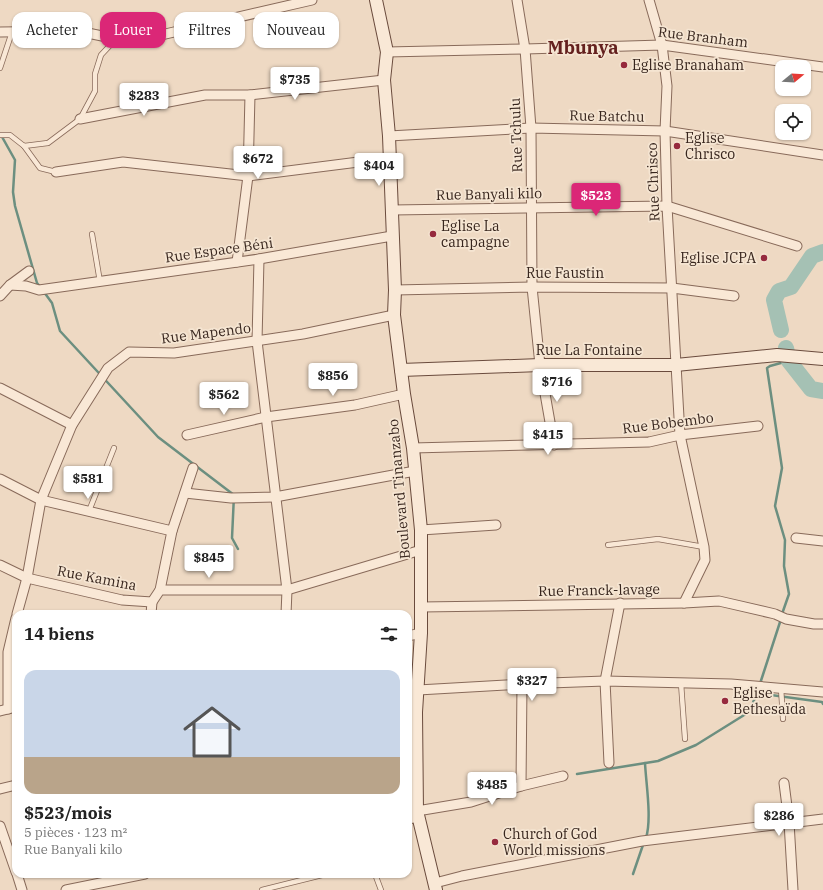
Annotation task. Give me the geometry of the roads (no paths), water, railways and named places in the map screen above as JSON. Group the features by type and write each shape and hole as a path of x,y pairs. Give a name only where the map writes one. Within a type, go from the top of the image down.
{"street":[{"path":"166,34 312,0"},
{"name":"Boulevard Tinanzabo","path":"376,0 386,52 384,80 390,158 395,290 394,314 404,394 413,448 421,550 421,633 418,690 412,713 414,815 435,887"},
{"name":"Rue Tchulu","path":"517,0 525,49 531,128 532,287 540,365 554,445"},
{"name":"Rue Chrisco","path":"649,0 662,45 667,86 665,131 667,206 680,435 704,547 705,560 684,603"},
{"path":"0,32 12,32"},
{"name":"Rue Branham","path":"386,52 662,45 823,67"},
{"path":"80,118 205,95 250,95 384,80"},
{"path":"237,262 248,176 250,95"},
{"name":"Rue Batchu","path":"389,136 531,128 665,131 823,155"},
{"path":"56,172 123,162 248,176 390,158"},
{"name":"Rue Banyali kilo","path":"392,210 667,206 797,246"},
{"name":"Rue Espace Béni","path":"10,285 26,286 39,290 50,289 259,259 392,236"},
{"path":"259,259 257,341 287,590 286,610"},
{"path":"0,296 10,285 29,270"},
{"name":"Rue Faustin","path":"395,290 532,287 672,288 734,296"},
{"name":"Rue Mapendo","path":"19,610 27,578 41,500 72,425 108,368 129,352 174,353 303,334 394,314"},
{"name":"Rue La Fontaine","path":"401,370 540,365 676,365 776,356 823,358"},
{"path":"0,388 72,425"},
{"path":"188,435 266,417 355,405 404,394"},
{"name":"Rue Bobembo","path":"413,448 649,442 680,435 758,426"},
{"path":"193,468 172,531 160,590 287,590 421,550"},
{"path":"185,493 236,498 276,497 415,471"},
{"path":"0,479 41,500 172,531"},
{"path":"420,530 496,525"},
{"path":"796,538 823,541"},
{"name":"Rue Kamina","path":"0,565 27,578 122,600 152,602 160,590"},
{"name":"Rue Franck-lavage","path":"421,607 684,603 719,601 775,614 786,619 814,624 823,624"},
{"path":"151,610 152,602"},
{"path":"609,763 605,681 620,603"},
{"name":"Rue Mapendo","path":"8,709 4,650 12,630"},
{"path":"412,635 421,633"},
{"path":"418,690 605,681 731,684 766,687 781,691 823,692"},
{"path":"521,786 522,684"},
{"path":"414,815 471,802 521,786 563,776"},
{"path":"784,783 789,822 793,890"},
{"path":"0,789 12,786"},
{"path":"435,887 462,876 642,841 823,819"},
{"path":"0,826 12,861"},
{"path":"18,878 22,890"},
{"path":"66,890 125,878"}],"lane":[{"path":"0,68 12,32"},
{"path":"24,146 48,143 80,118 95,91 95,74 101,55 108,48"},
{"path":"0,135 10,135 24,146 40,168 56,172"},
{"path":"92,234 100,282"},
{"path":"90,511 114,448"},
{"path":"608,545 658,540 704,547"},
{"path":"681,683 685,739"},
{"path":"781,691 783,719"},
{"path":"262,890 310,878"},
{"path":"377,878 381,890"}],"waterway":[{"path":"1,135 15,160 13,192 15,206 37,283 41,288"},
{"path":"781,330 774,300 779,291 791,287 812,256 823,252"},
{"path":"44,292 52,303 60,331 158,437 234,495 232,538 238,549"},
{"path":"786,348 789,361 811,389 823,391"},
{"path":"782,614 789,594 784,566 785,540 775,506 782,468 767,368 788,361"},
{"path":"577,774 658,761 696,745 749,712 757,693 781,619"},
{"path":"757,693 822,702 823,704"},
{"path":"645,763 649,811 646,838"},
{"path":"633,874 644,842"}],"place":[{"name":"Eglise Branaham","path":"624,65"},
{"name":"Eglise Chrisco","path":"677,146"},
{"name":"Eglise La campagne","path":"433,234"},
{"name":"Eglise JCPA","path":"764,258"},
{"name":"Eglise Bethesaïda","path":"725,701"},
{"name":"Church of God World missions","path":"495,842"}],"district":[{"name":"Mbunya","path":"583,47"}]}
